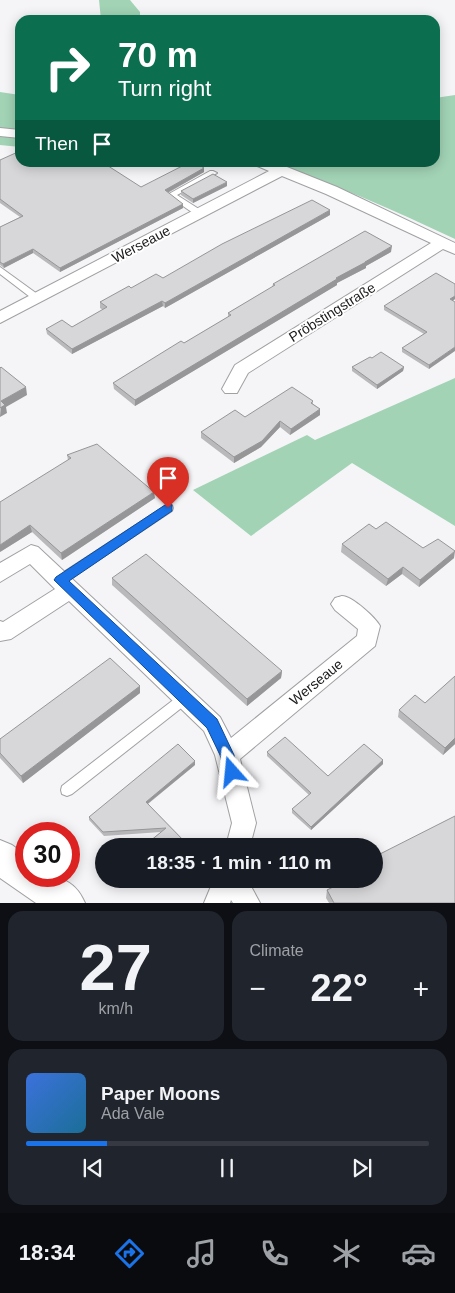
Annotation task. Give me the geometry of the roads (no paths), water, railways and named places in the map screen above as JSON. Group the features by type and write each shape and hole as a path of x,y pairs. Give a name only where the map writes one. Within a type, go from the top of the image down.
{"street":[{"path":"0,132 15,134"},
{"name":"Pröbstingstraße","path":"272,167 329,189 448,246"},
{"name":"Werseaue","path":"0,318 282,170"},
{"name":"Pröbstingstraße","path":"231,390 241,369 448,246"},
{"path":"0,574 32,553 212,724 227,755 244,823 240,838"},
{"path":"0,630 3,633 65,585"},
{"name":"Werseaue","path":"227,755 367,640 369,626 342,604"},
{"path":"0,857 15,868"},
{"path":"43,887 67,903"},
{"path":"217,903 223,888"},
{"path":"238,888 247,903"}],"lane":[{"path":"198,213 170,195 213,173"},
{"path":"0,270 37,298"},
{"path":"65,585 168,508"},
{"path":"67,790 185,698"}]}
